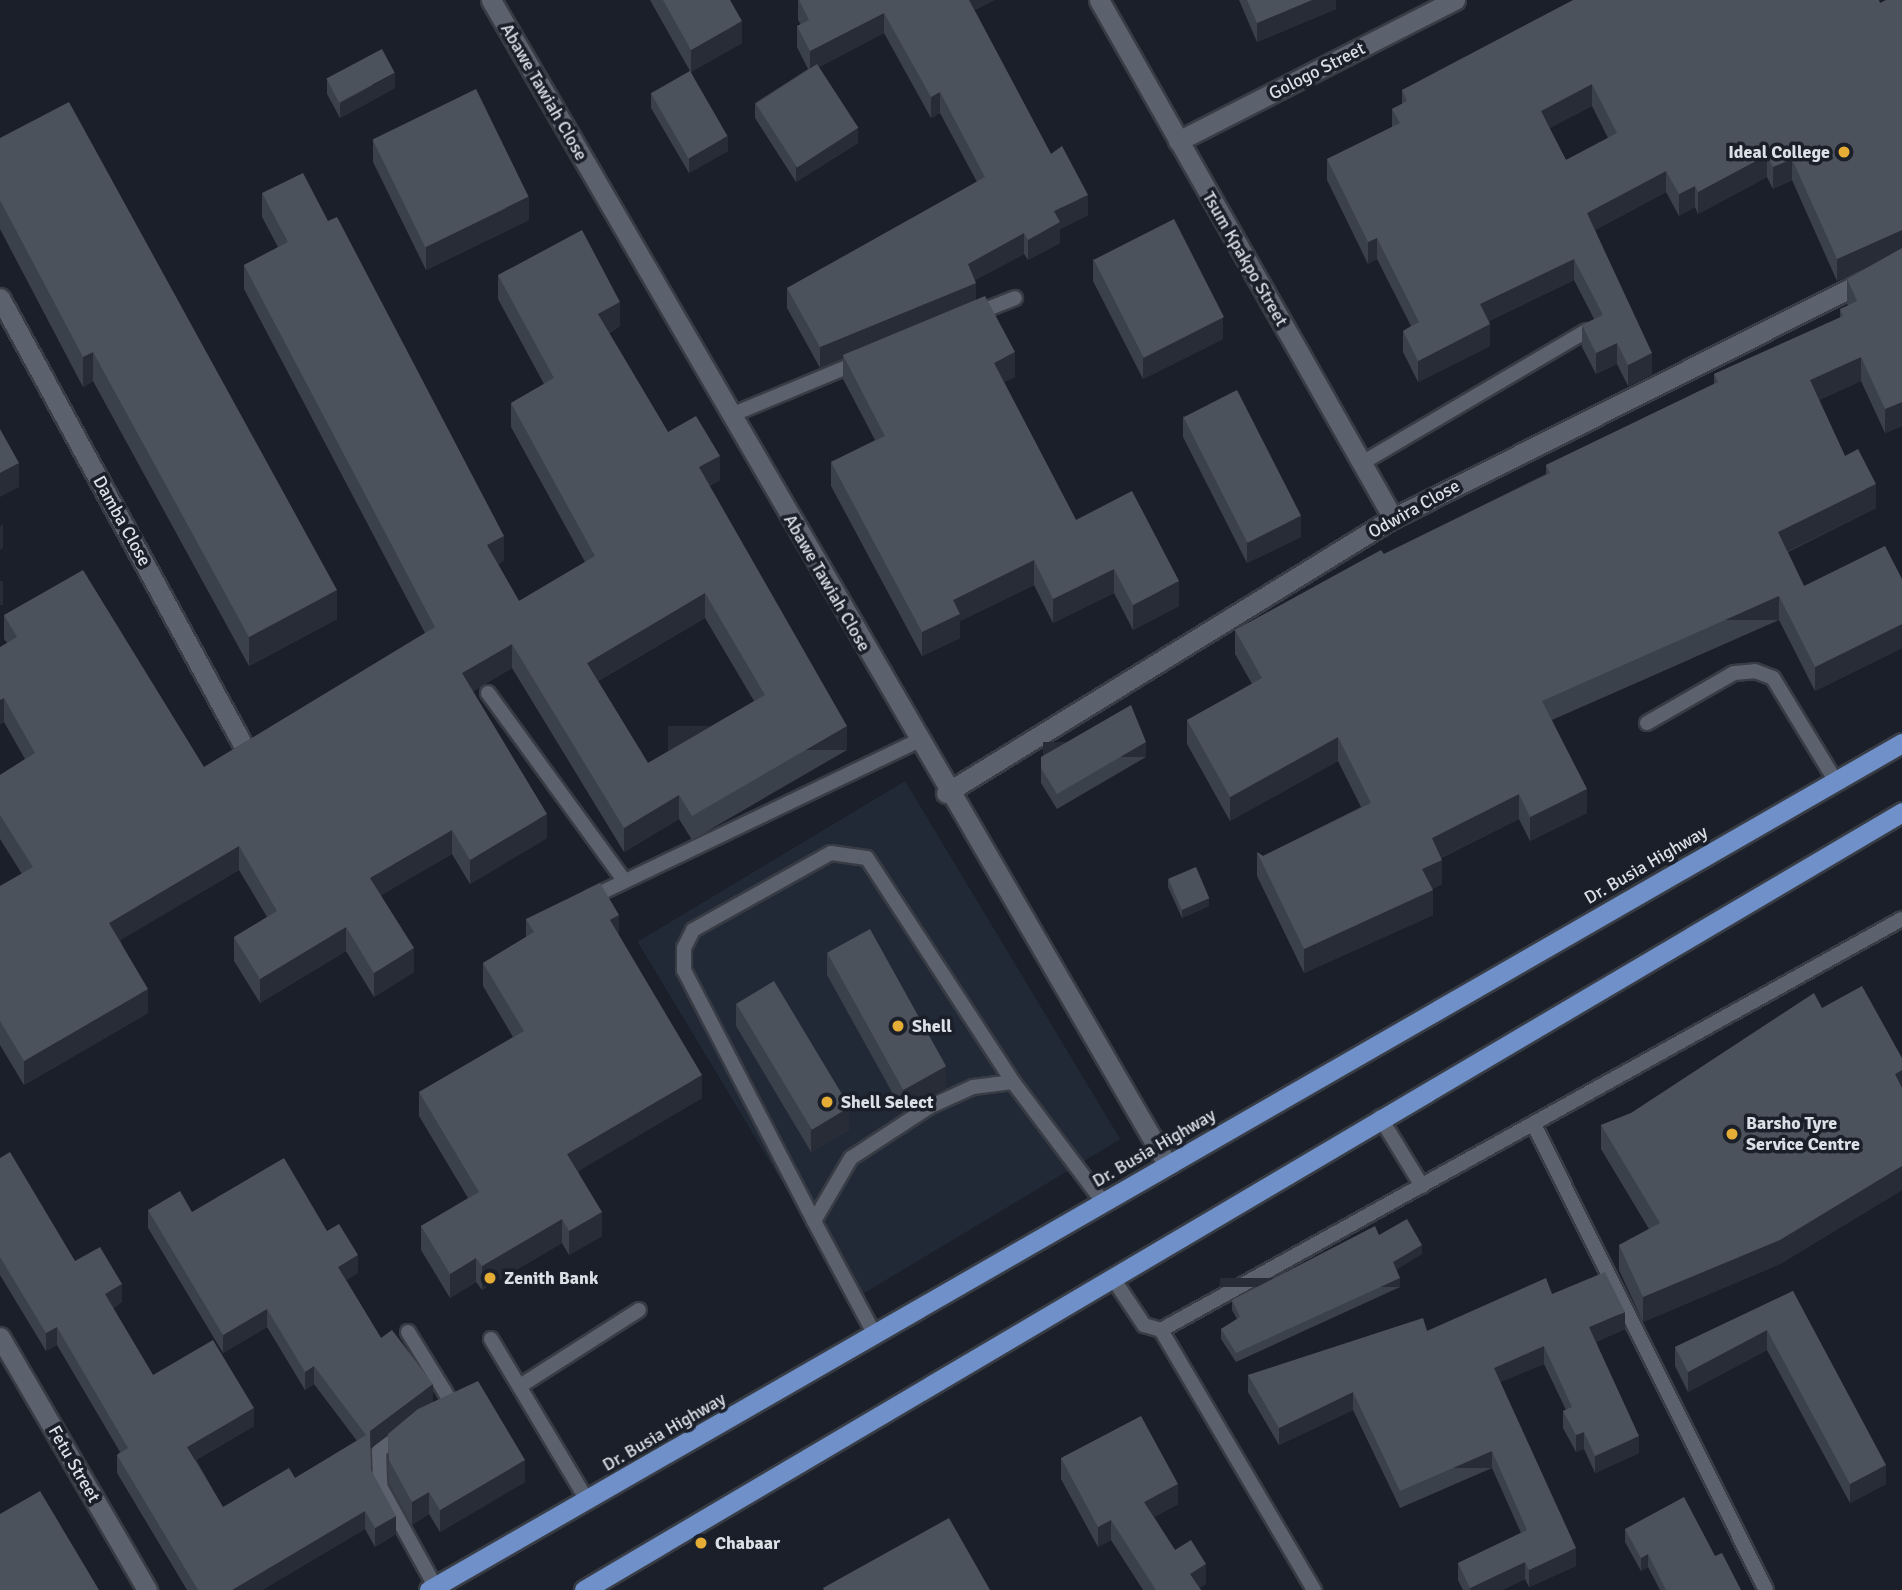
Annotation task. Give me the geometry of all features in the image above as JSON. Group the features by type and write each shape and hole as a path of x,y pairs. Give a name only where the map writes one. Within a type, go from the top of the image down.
{"highway":[{"name":"Dr. Busia Highway","path":"432,1588 1902,743"},
{"path":"584,1590 1380,1117 1902,812"}],"street":[{"name":"Abawe Tawiah Close","path":"491,0 946,793 1167,1164"},
{"name":"Tsum Kpakpo Street","path":"1099,0 1394,518"},
{"name":"Gologo Street","path":"1178,141 1455,0"},
{"name":"Odwira Close","path":"946,793 1394,518 1902,262"},
{"name":"Damba Close","path":"0,298 243,745"},
{"name":"Fetu Street","path":"0,1337 147,1590"}],"lane":[{"path":"963,319 1015,298"},
{"path":"1362,463 1586,331"},
{"path":"731,415 873,356"},
{"path":"1647,723 1734,673 1755,671 1773,678 1835,780"},
{"path":"488,693 624,880"},
{"path":"578,904 917,741"},
{"path":"875,1335 684,970 684,948 694,930 831,853 867,858 1013,1082 1103,1202"},
{"path":"1161,1330 1422,1185 1535,1127 1902,919"},
{"path":"814,1221 851,1158 884,1133 973,1087 1013,1082"},
{"path":"1380,1117 1422,1185"},
{"path":"1535,1127 1766,1590"},
{"path":"1112,1278 1144,1325 1161,1330 1314,1590"},
{"path":"520,1386 639,1310"},
{"path":"408,1332 451,1404 419,1420 379,1451 377,1465 380,1486 432,1588"},
{"path":"491,1339 587,1500"}],"shaded area":[{"path":"905,781 1120,1139 853,1300 638,942"}],"building":[{"path":"663,0 730,0 742,21 691,50"},
{"path":"799,0 969,0 1051,154 1062,146 1088,195 1054,211 1060,222 1028,240 1024,233 968,264 976,283 820,347 787,288 985,177 940,92 931,97 884,13 810,51 797,26 809,20"},
{"path":"1247,0 1312,0 1257,23"},
{"path":"1573,0 1879,0 1880,3 1886,0 1902,0 1902,230 1837,259 1792,159 1773,167 1767,155 1698,192 1695,186 1679,194 1666,171 1587,213 1652,353 1628,365 1617,343 1596,353 1582,325 1603,315 1574,259 1480,304 1490,324 1418,361 1403,331 1419,322 1377,238 1368,242 1327,159 1400,123 1392,109 1407,101 1402,90","holes":["1592,84 1617,133 1566,160 1541,111"]},
{"path":"382,49 395,73 339,102 326,79"},
{"path":"817,64 858,128 797,167 756,104"},
{"path":"690,71 728,136 689,158 651,94"},
{"path":"476,89 529,197 425,247 373,139"},
{"path":"69,102 337,590 249,637 93,352 83,357 0,200 0,138"},
{"path":"303,173 328,221 337,217 504,536 487,545 519,601 595,556 511,403 554,378 498,275 582,230 620,302 598,314 668,432 696,416 720,456 699,467 847,726 692,816 679,795 624,828 512,644 462,673 547,814 470,860 452,830 370,878 414,948 374,973 346,927 260,979 234,937 277,911 239,846 109,923 148,989 24,1061 0,1021 0,886 33,867 0,815 0,775 35,753 4,698 0,700 0,647 17,637 4,615 83,570 204,767 435,627 244,265 288,242 262,193","holes":["705,593 765,695 648,763 587,663"]},
{"path":"1174,219 1224,317 1144,358 1094,260"},
{"path":"1902,248 1902,402 1885,409 1861,357 1810,380 1845,456 1858,449 1876,484 1778,532 1804,586 1885,546 1902,579 1902,624 1815,667 1779,596 1542,701 1587,789 1530,817 1519,794 1432,838 1442,860 1422,869 1433,890 1304,949 1257,852 1263,856 1371,803 1338,737 1230,797 1187,720 1262,678 1235,630 1381,550 1384,554 1550,473 1546,465 1718,382 1714,374 1843,316 1840,309 1857,301 1847,279"},
{"path":"985,296 1015,352 994,363 1076,520 1132,491 1179,581 1133,605 1114,569 1053,599 1034,560 953,600 960,614 922,632 831,462 885,436 843,355"},
{"path":"1237,390 1301,516 1248,543 1184,417"},
{"path":"0,429 19,463 0,473"},
{"path":"1131,705 1146,742 1057,794 1041,768 1041,757"},
{"path":"1196,867 1209,898 1182,910 1168,879"},
{"path":"600,883 619,915 610,920 702,1075 567,1154 602,1212 569,1231 562,1219 482,1266 476,1258 450,1274 421,1226 479,1192 419,1092 524,1031 483,963 534,932 526,919"},
{"path":"870,929 946,1066 903,1090 827,953"},
{"path":"774,981 850,1107 812,1130 736,1004"},
{"path":"1862,986 1902,1058 1902,1070 1895,1074 1902,1088 1902,1166 1780,1240 1643,1297 1619,1245 1660,1223 1601,1125 1631,1113 1814,993 1822,1008"},
{"path":"10,1152 75,1261 100,1247 122,1284 105,1294 153,1375 213,1340 254,1408 187,1447 223,1507 289,1468 295,1478 366,1435 314,1366 305,1372 267,1309 223,1335 148,1210 180,1191 192,1212 284,1158 327,1231 339,1224 358,1255 338,1267 381,1338 392,1330 433,1384 370,1431 371,1470 396,1516 375,1528 365,1511 232,1590 198,1590 117,1455 128,1448 57,1327 46,1333 0,1257 0,1158"},
{"path":"1407,1219 1422,1245 1393,1262 1400,1278 1236,1353 1221,1329 1240,1317 1232,1300 1375,1226 1379,1235"},
{"path":"1605,1272 1625,1312 1589,1327 1639,1436 1595,1456 1584,1432 1576,1435 1563,1411 1572,1407 1544,1346 1494,1368 1576,1548 1529,1570 1525,1562 1470,1588 1458,1563 1527,1530 1492,1451 1400,1491 1353,1392 1279,1428 1248,1375 1423,1318 1427,1331 1546,1278 1552,1294"},
{"path":"1793,1291 1886,1465 1850,1484 1767,1330 1688,1372 1675,1347"},
{"path":"478,1381 525,1460 440,1510 429,1492 412,1502 389,1460 388,1434 418,1409"},
{"path":"1141,1416 1178,1484 1144,1502 1175,1550 1191,1540 1206,1564 1190,1574 1201,1590 1156,1590 1111,1520 1098,1527 1061,1458"},
{"path":"40,1491 99,1590 0,1590 0,1514"},
{"path":"1684,1497 1715,1556 1722,1553 1741,1590 1666,1590 1648,1554 1641,1558 1625,1529"},
{"path":"949,1518 990,1590 824,1590 823,1588"}],"place":[{"name":"Ideal College","path":"1844,152"},
{"name":"Shell","path":"898,1026"},
{"name":"Shell Select","path":"827,1102"},
{"name":"Barsho Tyre Service Centre","path":"1732,1134"},
{"name":"Zenith Bank","path":"490,1278"},
{"name":"Chabaar","path":"701,1543"}]}
